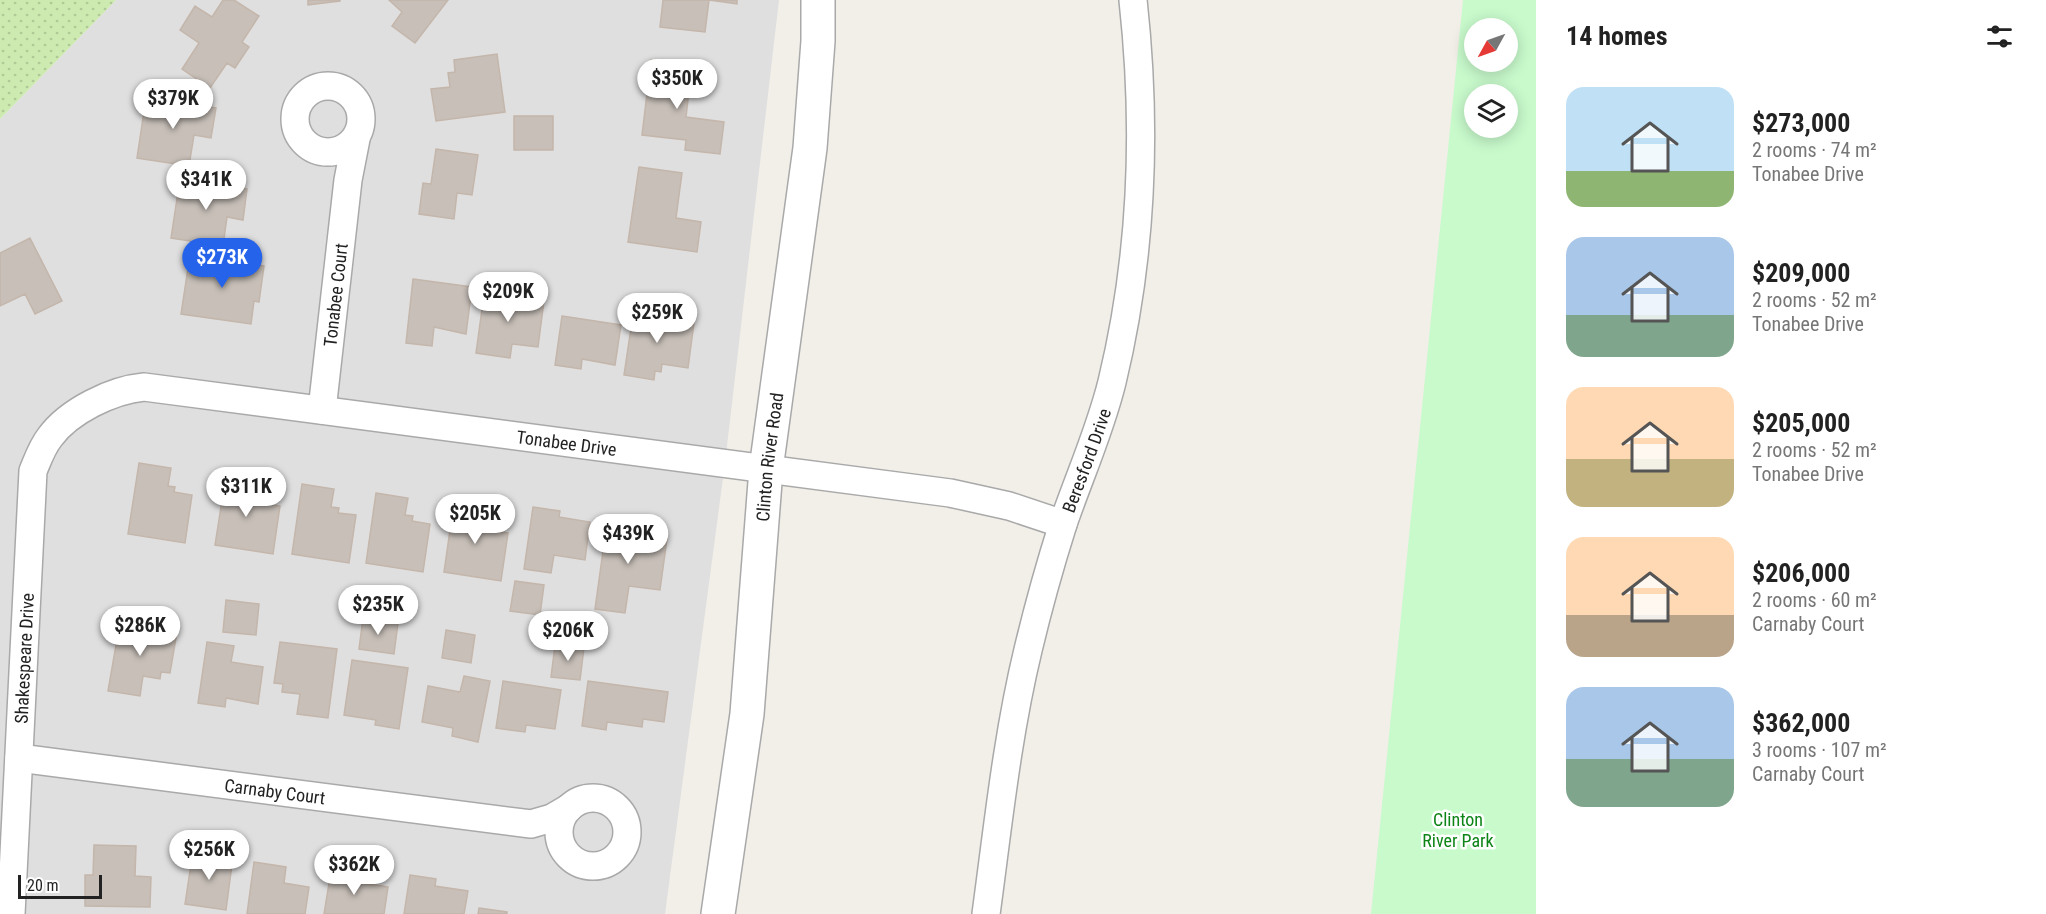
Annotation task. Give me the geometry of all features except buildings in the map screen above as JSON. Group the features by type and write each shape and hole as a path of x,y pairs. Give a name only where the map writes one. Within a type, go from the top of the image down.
{"street":[{"name":"Clinton River Road","path":"718,914 747,714 766,469 810,148 818,41 818,0"},
{"name":"Beresford Drive","path":"986,914 1011,731 1028,649 1064,524 1112,382 1130,287 1137,227 1140,137 1138,48 1133,0"},
{"name":"Tonabee Court","path":"322,410 348,180 356,139 361,128 360,106 346,90 325,85 305,94 295,114 299,135 348,180"},
{"path":"316,150 338,151 356,139"},
{"name":"Tonabee Drive","path":"72,417 108,395 126,389 144,387 951,493 1009,506 1064,524"},
{"name":"Shakespeare Drive","path":"11,914 33,471 51,435 72,417"},
{"name":"Carnaby Court","path":"19,758 531,824 552,818 579,801 601,798 619,810 627,830 622,851 604,864 582,864 531,824"},
{"path":"565,850 560,828 569,808"}],"shaded area":[{"path":"116,0 779,0 725,463 665,914 0,914 0,119"}],"green space":[{"path":"0,0 116,0 0,119"},
{"name":"Clinton River Park","path":"1463,0 1536,0 1536,914 1371,914"}]}
